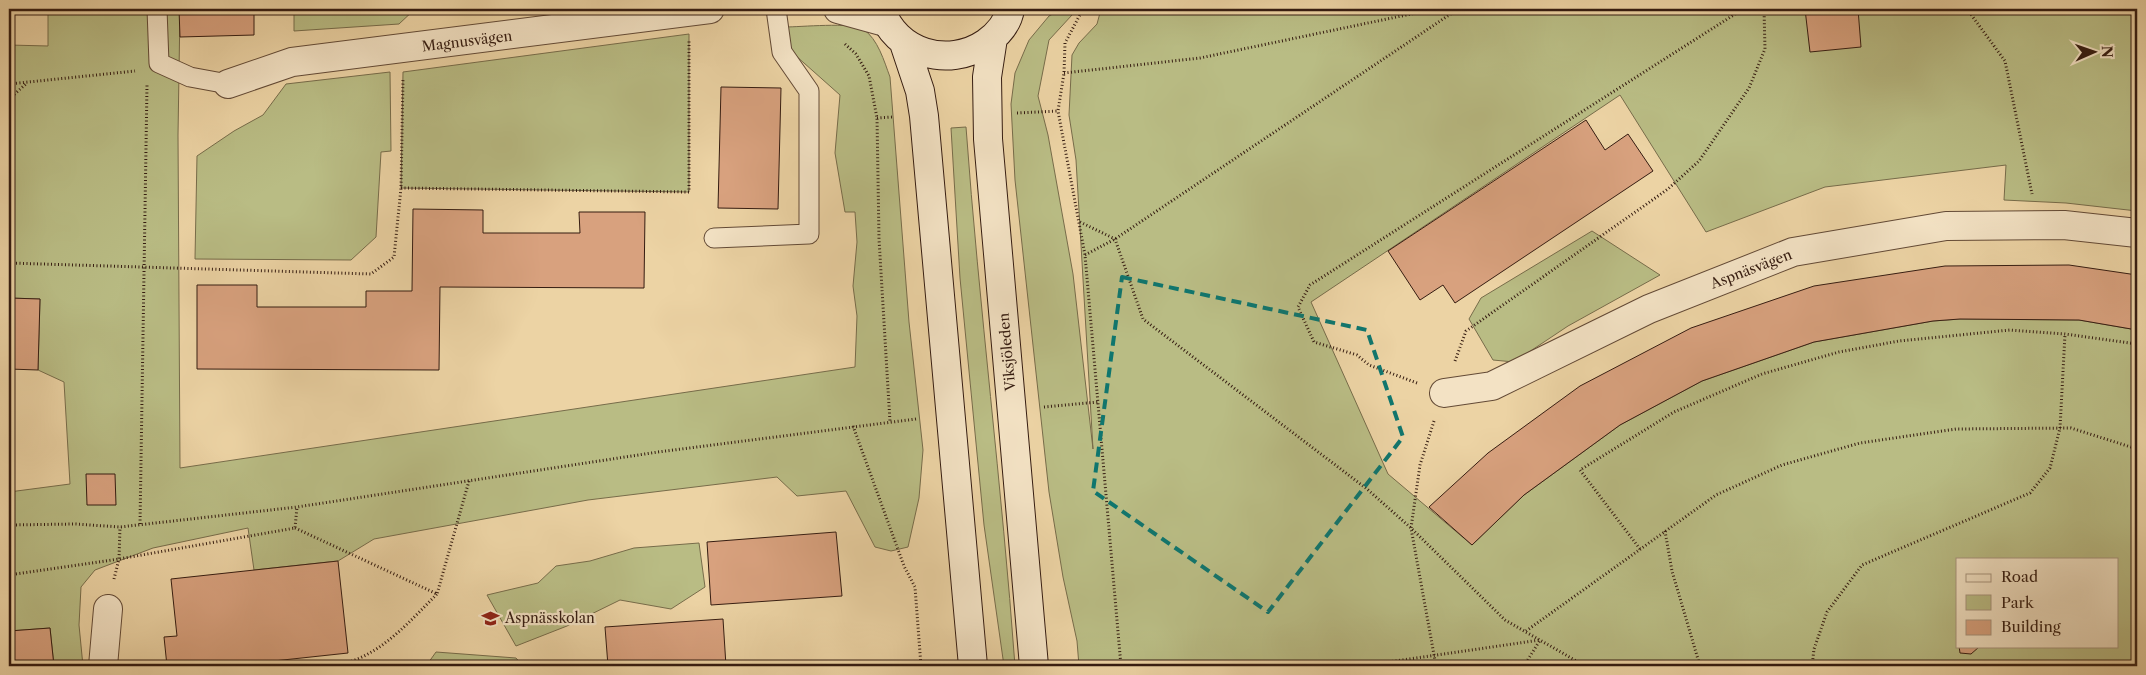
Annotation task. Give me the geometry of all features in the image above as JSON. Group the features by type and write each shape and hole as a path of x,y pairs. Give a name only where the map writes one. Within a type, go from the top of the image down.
{"main road":[{"path":"838,9 883,16 904,43 920,91 924,116 973,666"},
{"name":"Magnusvägen","path":"228,84 292,62 700,10"},
{"path":"904,43 921,52 940,56 959,55 977,49 993,38 1014,10"},
{"name":"Viksjöleden","path":"993,38 987,77 988,139 1034,666"},
{"name":"Aspnäsvägen","path":"1444,393 1492,386 1649,309 1793,252 1946,226 2039,227 2064,225 2137,234"},
{"path":"103,666 108,610"}],"lane":[{"path":"157,9 158,63 190,77 228,84"},
{"path":"714,238 809,234 809,91 782,52 776,9"}],"path":[{"path":"1083,9 1065,43 1064,73 1058,111 1085,255 1122,666"},
{"path":"1064,73 1200,58 1435,9"},
{"path":"1085,255 1116,239 1458,9"},
{"path":"1444,393 1370,365 1357,355 1314,342 1298,307 1310,285 1742,9"},
{"path":"1436,666 1411,528 1420,465 1466,331 1668,189 1699,161 1750,88 1766,49 1764,9"},
{"path":"1967,9 2005,61 2039,227"},
{"path":"401,188 689,192 700,10"},
{"path":"843,41 856,54 869,76 877,118 879,239 890,422"},
{"path":"9,264 371,274 394,257 401,188 403,49"},
{"path":"9,84 138,70"},
{"path":"140,524 146,268 147,79"},
{"path":"9,99 27,82"},
{"path":"1080,222 1116,239 1143,319 1367,489 1411,528 1505,620 1585,666"},
{"path":"1640,549 1580,470 1674,412 1762,374 1839,352 1948,334 2010,330 2065,334 2137,344"},
{"path":"1812,666 1814,649 1828,612 1862,565 2030,492 2050,468 2060,428 2065,334"},
{"path":"1044,407 1098,402"},
{"path":"9,525 76,524 120,527 297,507 853,426 916,419"},
{"path":"853,426 904,566 915,587 921,666"},
{"path":"1525,632 1716,495 1782,465 1860,444 1956,429 2071,428 2137,449"},
{"path":"331,666 348,664 394,638 437,594 469,481"},
{"path":"295,528 297,507"},
{"path":"108,610 119,559 120,527"},
{"path":"9,575 119,559 295,528 437,594"},
{"path":"1665,531 1672,571 1700,666"},
{"path":"1361,666 1540,640"},
{"path":"1524,666 1540,640"}],"highlighted area":[{"path":"1122,277 1367,330 1403,437 1268,612 1093,491"}],"green space":[{"path":"48,9 180,9 178,135 180,468 855,367 857,316 853,286 857,242 855,212 845,212 835,153 840,95 786,47 785,27 837,25 863,29 877,44 890,77 909,322 923,450 919,498 908,547 891,551 875,547 846,491 797,496 777,477 588,500 374,539 338,561 254,570 248,528 153,548 95,570 81,587 79,625 83,666 54,666 50,628 9,631 9,492 70,484 64,382 38,370 40,299 9,298 9,45 48,46"},
{"path":"294,9 415,9 399,24 294,31"},
{"path":"1062,9 1074,9 1072,15 1049,40 1038,96 1048,135 1073,274 1093,449 1076,160 1069,115 1072,55 1079,43 1097,24 1101,9 2137,9 2137,211 2066,203 2004,200 2006,165 1825,187 1706,232 1620,95 1311,302 1388,474 1472,545 1524,495 1620,425 1702,381 1814,342 1933,321 1960,319 2079,320 2137,330 2137,666 1079,666 1077,641 1063,577 1049,492 1015,180 1011,104 1015,73 1029,40 1049,16"},
{"path":"689,34 689,192 401,188 403,72"},
{"path":"390,72 391,151 381,152 376,237 351,260 195,259 197,156 234,131 263,115 286,84"},
{"path":"966,127 1015,666 1004,666 984,525 960,278 951,128"},
{"path":"1592,231 1660,275 1568,326 1514,362 1493,360 1469,319 1481,298"},
{"path":"699,543 705,587 671,609 620,600 567,626 516,646 487,595 538,583 556,566 590,561 634,548"},
{"path":"436,652 516,658 523,666 426,666"}],"building":[{"path":"179,9 254,9 254,35 180,37"},
{"path":"1805,9 1858,9 1861,47 1810,52"},
{"path":"721,87 781,88 778,209 718,208"},
{"path":"1586,120 1605,150 1628,134 1653,171 1455,303 1443,285 1420,300 1388,251"},
{"path":"413,209 483,210 483,233 580,233 579,212 645,212 644,288 440,287 439,370 197,369 197,285 257,285 257,307 366,307 366,291 412,291"},
{"path":"2069,265 2137,275 2137,330 2079,320 1960,319 1933,321 1814,342 1702,381 1620,425 1524,495 1472,545 1429,507 1488,453 1580,386 1691,328 1814,286 1945,266"},
{"path":"9,298 40,299 38,370 9,369"},
{"path":"86,474 115,474 116,505 87,505"},
{"path":"836,532 842,596 711,605 707,542"},
{"path":"338,561 348,653 227,666 167,666 164,637 177,636 171,579"},
{"path":"723,619 726,666 608,666 605,627"},
{"path":"50,628 54,666 9,666 9,631"},
{"path":"1959,648 1978,648 1971,654 1960,653"}],"place":[{"name":"Aspnässkolan","path":"491,618"}]}
